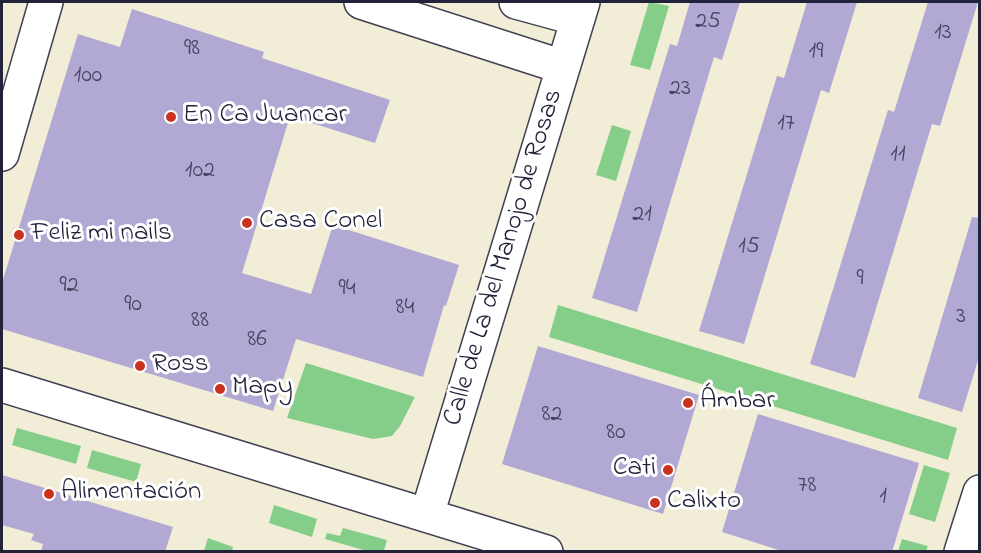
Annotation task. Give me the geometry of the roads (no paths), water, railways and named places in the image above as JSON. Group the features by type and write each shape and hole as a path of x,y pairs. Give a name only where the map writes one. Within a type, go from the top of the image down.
{"street":[{"path":"2,154 46,2"},
{"name":"Calle de La del Manojo de Rosas","path":"361,2 564,67 427,515"},
{"path":"516,2 581,10 564,67"},
{"path":"2,385 546,552"},
{"path":"961,552 980,492"}],"place":[{"name":"En Ca Juancar","path":"171,117"},
{"name":"Casa Conel","path":"247,223"},
{"name":"Feliz mi nails","path":"19,235"},
{"name":"Ross","path":"140,366"},
{"name":"Mapy","path":"220,389"},
{"name":"Ámbar","path":"688,403"},
{"name":"Cati","path":"668,470"},
{"name":"Alimentación","path":"49,494"},
{"name":"Calixto","path":"655,503"}]}
